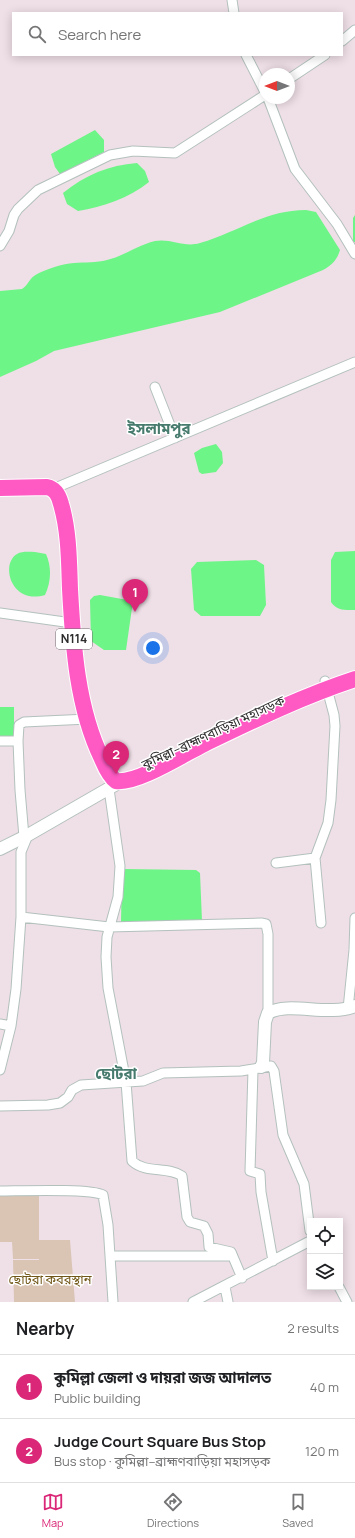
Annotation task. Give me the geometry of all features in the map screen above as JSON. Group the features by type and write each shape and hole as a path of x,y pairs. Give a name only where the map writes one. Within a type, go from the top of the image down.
{"highway":[{"path":"0,488 38,486 53,489"},
{"name":"N114","path":"53,489 58,496 64,516 72,623 78,671 88,719 99,754 114,780 114,785"},
{"name":"কুমিল্লা–ব্রাহ্মণবাড়িয়া মহাসড়ক","path":"114,785 129,772 172,756 355,670"},
{"path":"326,684 355,679"}],"street":[{"path":"232,0 234,12"},
{"path":"343,40 355,30"},
{"path":"247,56 259,80"},
{"path":"295,75 324,56"},
{"path":"0,246 9,231 14,215 18,209 38,190 110,155 133,151 174,153 259,100"},
{"path":"270,104 295,169 337,224 355,254"},
{"path":"53,489 355,362"},
{"path":"155,387 175,438"},
{"path":"0,613 72,623"},
{"path":"321,923 315,858 325,835 332,800 335,726 334,715 326,684"},
{"path":"0,1070 11,1026 16,989 21,916 21,852 26,836 20,790 18,741 19,725 24,722 88,719"},
{"path":"0,741 18,741"},
{"path":"4,847 26,836 114,785 120,866 118,897 109,927 106,946 108,988 126,1082 132,1161 137,1165 176,1172 182,1176 187,1217 190,1222 204,1226 208,1234 210,1247 226,1250 233,1256 242,1278"},
{"path":"4,847 21,852"},
{"path":"276,863 315,858"},
{"path":"21,916 109,927 248,923 266,924 268,934 268,1013 265,1022 263,1064 250,1171 260,1174 261,1192 273,1261"},
{"path":"268,1013 280,1009 337,1011 352,1007 355,918"},
{"path":"0,1024 11,1026"},
{"path":"0,1106 54,1104 64,1100 72,1090 81,1084 146,1080 163,1073 262,1068"},
{"path":"262,1068 280,1103 283,1135 304,1184 308,1218"},
{"path":"0,1191 80,1191 102,1194 106,1205 111,1256 113,1302"},
{"path":"193,1302 225,1287 307,1243"},
{"path":"111,1256 233,1256"},
{"path":"225,1287 228,1302"},
{"path":"340,1290 346,1302"}],"green space":[{"path":"0,1194 39,1194 39,1259 13,1259 12,1242 0,1242"},
{"name":"ছোটরা কবরস্থান","path":"39,1240 70,1240 75,1302 14,1302 13,1260 39,1260"}],"shaded area":[{"path":"95,130 104,140 104,152 60,174 55,167 51,154"},
{"path":"137,163 145,171 149,182 133,193 97,207 78,211 67,204 63,193 80,181 107,169"},
{"path":"306,210 316,212 340,250 334,262 323,270 220,312 54,351 36,361 0,377 0,291 22,289 35,275 47,269 61,265 107,260 143,245 161,240 183,244 200,243 264,218 291,211"},
{"path":"355,215 355,242 353,242 353,218"},
{"path":"216,444 222,452 223,463 216,472 202,474 199,472 194,453 202,448"},
{"path":"355,551 355,610 342,609 336,607 331,602 331,560 335,552"},
{"path":"23,552 46,554 50,575 49,585 45,595 33,597 24,594 17,589 9,574 9,566 12,559 17,554"},
{"path":"256,560 264,565 266,605 260,616 201,616 194,610 191,569 197,562"},
{"path":"100,595 133,601 126,650 104,650 91,641 90,600 94,596"},
{"path":"0,707 14,707 14,738 0,738"},
{"path":"123,869 196,870 200,873 202,921 121,922"}],"place":[{"name":"কুমিল্লা জেলা ও দায়রা জজ আদালত","path":"135,612"},
{"name":"Judge Court Square Bus Stop","path":"116,774"}],"district":[{"name":"ইসলামপুর","path":"159,429"},
{"name":"ছোটরা","path":"116,1074"}]}
